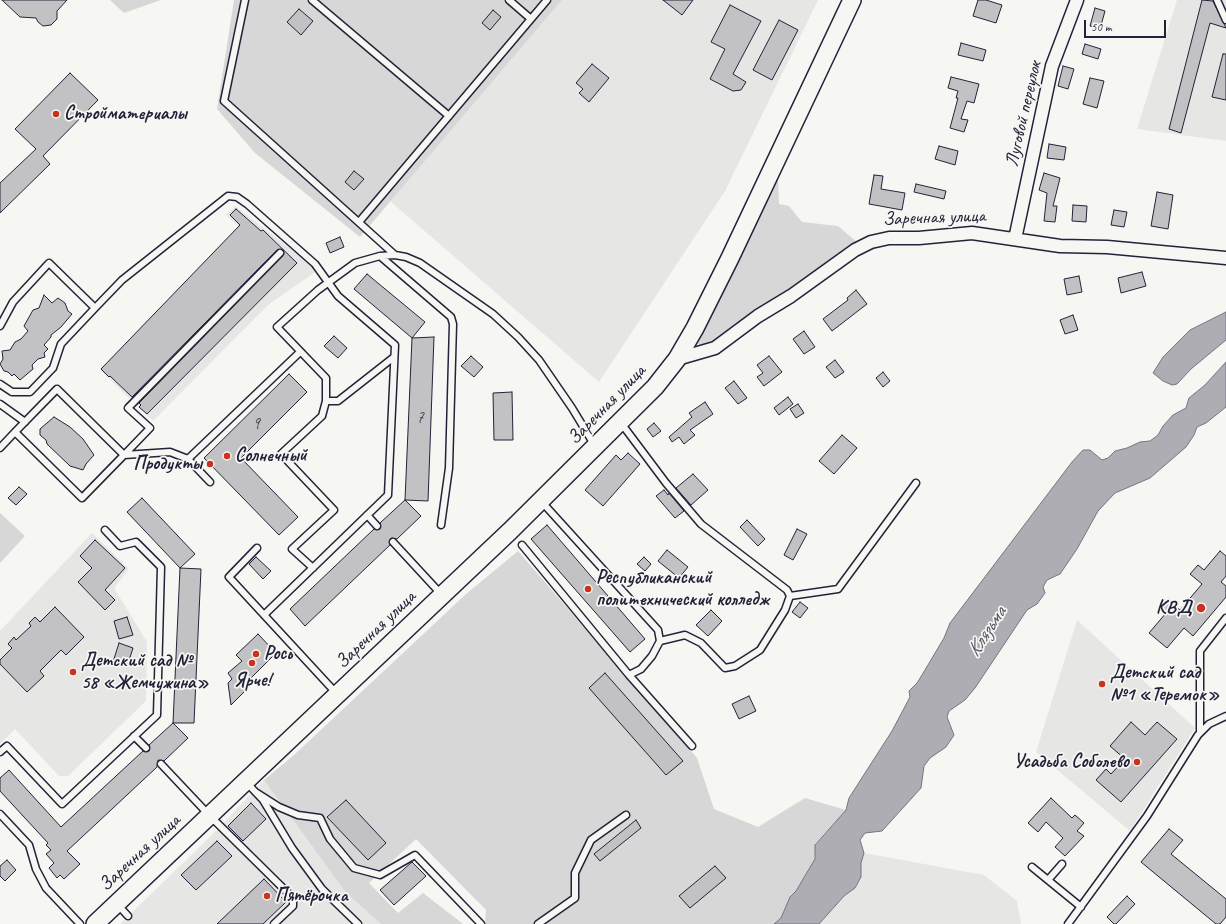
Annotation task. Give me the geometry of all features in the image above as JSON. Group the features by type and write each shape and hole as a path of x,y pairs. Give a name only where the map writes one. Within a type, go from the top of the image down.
{"street":[{"name":"Заречная улица","path":"95,924 122,910 210,816 252,787 338,695 541,501 621,423 655,387 677,359 695,328 730,258 852,0"},
{"name":"Луговой переулок","path":"1015,239 1052,66 1077,0"},
{"name":"Заречная улица","path":"677,359 715,348 832,266 871,242 889,238 919,238 972,234 1060,246 1107,247 1226,258"}],"lane":[{"path":"245,0 224,101 395,255"},
{"path":"312,0 449,116"},
{"path":"509,0 531,19"},
{"path":"359,222 547,0"},
{"path":"1216,0 1226,20"},
{"path":"0,384 12,392 30,392 53,368 61,344 122,280 228,196 237,197 247,204 315,264 338,296 395,345 388,495 264,615"},
{"path":"15,432 82,498 150,428 128,408 280,253"},
{"path":"313,568 292,549 334,510 282,454 322,416 326,401 326,378 277,327 327,282 355,263 380,256 395,255 420,263 480,304 506,325 539,360 572,408 596,447"},
{"path":"380,256 451,317 453,324 449,468 441,525"},
{"path":"0,326 13,302 49,263 95,308"},
{"path":"188,459 300,352"},
{"path":"326,401 338,401 394,357"},
{"path":"0,448 57,389 124,455 170,452 188,459 210,482"},
{"path":"0,404 25,422"},
{"path":"621,423 666,483 701,524 787,590 790,596 785,610 760,650 736,666 725,668 702,643 686,635 660,641"},
{"path":"790,596 838,589 916,483"},
{"path":"541,501 658,630 660,641 652,656 641,669 628,675"},
{"path":"367,515 377,526"},
{"path":"0,752 7,746 62,804 157,715 161,567 136,542 120,546 105,530"},
{"path":"393,542 443,595"},
{"path":"522,545 628,675 692,746"},
{"path":"257,548 229,577 338,695"},
{"path":"1200,732 1200,651 1226,618"},
{"path":"1068,924 1200,732 1209,724 1226,716"},
{"path":"134,736 146,748"},
{"path":"161,764 210,816 290,895 293,901 293,906 274,924"},
{"path":"252,787 292,848 322,889 358,924"},
{"path":"252,787 279,807 298,815 320,818 330,838 354,868 380,875 415,855 481,924"},
{"path":"0,814 29,845 36,869 46,888 80,924"},
{"path":"538,924 574,898 575,873 591,840 626,815"},
{"path":"1048,880 1062,864"},
{"path":"1032,867 1081,907"}],"shaded area":[{"path":"110,0 161,0 124,13"},
{"path":"234,0 562,0 360,237 255,153 217,109"},
{"path":"562,0 818,0 725,191 599,382 390,201"},
{"path":"1177,0 1226,0 1226,141 1137,129"},
{"path":"778,177 779,204 789,206 802,222 838,226 858,243 712,345 702,347 697,343"},
{"path":"235,206 318,270 268,305 153,421 100,370 239,227 226,215"},
{"path":"0,513 25,536 0,563"},
{"name":"Детский сад № 58 «Жемчужина»","path":"92,533 129,569 114,588 147,642 146,701 68,776 59,776 15,729 0,744 0,631"},
{"path":"518,551 697,758 714,809 758,827 805,798 846,810 815,844 815,859 796,891 790,898 781,918 774,924 485,924 486,910 416,839 369,883 398,913 423,893 463,924 381,924 346,893 264,780 294,755 465,595"},
{"name":"Детский сад №1 «Теремок»","path":"1077,620 1195,728 1130,831 1036,752"},
{"path":"264,780 346,893 381,924 120,924 215,832"},
{"path":"864,853 984,875 1017,901 1021,924 819,924 844,896 855,888 861,877 861,863"}],"water":[{"path":"1226,312 1226,340 1191,369 1177,384 1172,385 1163,381 1153,373 1163,357 1190,330"},
{"name":"Клязьма","path":"1226,362 1226,407 1206,423 1197,427 1194,435 1186,447 1150,478 1115,493 1098,511 1077,549 1060,574 1047,580 1043,587 1045,593 1037,604 1027,610 975,688 965,700 949,711 947,717 954,735 946,747 930,758 924,766 921,788 882,831 865,833 860,840 864,853 861,863 861,877 855,888 844,896 819,924 774,924 781,918 790,897 796,891 815,859 815,845 846,810 849,798 892,731 910,697 909,691 917,683 925,670 944,638 950,623 1072,462 1083,450 1090,450 1102,460 1108,458 1115,451 1127,448 1140,442 1150,441 1158,435 1163,426 1173,415 1186,408 1189,398 1205,385"}],"building":[{"path":"2,0 67,0 57,11 57,19 51,25 43,26 36,18 20,17"},
{"path":"663,0 693,0 682,15"},
{"path":"978,0 986,0 1002,5 996,23 973,16"},
{"path":"1202,0 1213,1 1226,28 1210,23 1181,133 1169,129"},
{"path":"730,5 761,21 733,74 746,82 741,90 733,91 710,79 725,49 711,42"},
{"path":"1095,8 1105,11 1100,29 1090,26"},
{"path":"299,9 313,21 301,35 287,22"},
{"path":"493,10 501,17 490,30 482,23"},
{"path":"779,20 798,30 772,80 753,70"},
{"path":"961,43 986,50 983,61 958,55"},
{"path":"1085,44 1101,49 1098,59 1082,54"},
{"path":"1223,54 1226,54 1226,100 1212,97"},
{"path":"592,64 609,78 589,102 579,93 583,89 576,83"},
{"path":"1063,66 1074,69 1068,89 1058,86"},
{"path":"70,73 98,100 43,156 50,164 0,213 0,183 36,149 15,129"},
{"path":"951,77 979,84 974,103 967,101 961,119 968,120 964,132 950,128 958,98 956,98 958,91 948,88"},
{"path":"1090,78 1104,81 1097,108 1083,104"},
{"path":"1049,144 1066,147 1064,160 1047,158"},
{"path":"939,146 958,151 955,165 935,159"},
{"path":"354,171 364,179 354,190 345,182"},
{"path":"1044,173 1060,178 1053,206 1057,206 1055,222 1044,221 1047,193 1039,190"},
{"path":"874,175 883,176 881,189 905,193 902,210 869,204"},
{"path":"916,184 946,191 944,199 914,192"},
{"path":"1157,192 1173,195 1168,229 1151,226"},
{"path":"1073,205 1087,206 1086,222 1072,221"},
{"path":"236,209 261,231 263,230 297,263 147,414 139,407 141,405 139,403 284,254 283,250 277,250 132,397 110,376 109,377 101,369 240,225 230,215"},
{"path":"1114,210 1127,212 1124,227 1111,225"},
{"path":"340,237 344,247 330,253 326,243"},
{"path":"1142,272 1146,286 1121,293 1118,278"},
{"path":"367,274 425,322 412,338 354,289"},
{"path":"1079,276 1082,292 1067,295 1064,279"},
{"path":"856,290 867,304 832,331 823,319 848,300 847,298"},
{"path":"44,295 52,303 58,298 65,303 68,311 72,314 61,327 51,335 44,345 48,349 44,353 45,357 38,359 32,365 33,369 20,380 14,374 12,376 8,372 4,371 0,364 3,359 2,351 10,350 15,342 21,339 28,331 24,326 33,310 39,308"},
{"path":"1073,315 1078,330 1065,334 1060,320"},
{"path":"804,331 815,347 804,354 793,339"},
{"path":"334,336 347,348 338,358 324,346"},
{"path":"434,337 428,501 405,500 412,338"},
{"path":"471,356 483,367 474,377 461,366"},
{"path":"769,356 782,372 764,386 757,377 763,373 757,365"},
{"path":"835,360 844,372 835,378 826,367"},
{"path":"883,372 890,381 883,387 876,378"},
{"path":"289,374 307,392 241,458 298,517 279,535 204,458"},
{"path":"734,381 747,398 738,404 725,388"},
{"path":"512,392 513,440 494,440 493,393"},
{"path":"788,397 793,404 779,415 774,408"},
{"path":"705,402 713,414 690,430 695,435 684,444 679,437 672,442 669,437 692,417 689,413"},
{"path":"798,404 804,413 796,418 790,409"},
{"path":"54,417 70,427 83,439 94,455 83,470 70,466 47,444 46,440 40,435 40,429"},
{"path":"654,423 661,431 653,437 647,429"},
{"path":"842,435 857,448 834,474 819,461"},
{"path":"628,453 640,464 603,506 585,490 616,455 621,460"},
{"path":"693,474 708,490 691,505 676,488"},
{"path":"19,487 27,494 16,505 8,498"},
{"path":"664,490 668,495 669,493 684,511 675,518 656,496"},
{"path":"142,498 195,554 180,568 127,512"},
{"path":"405,500 421,516 397,539 390,539 390,545 305,626 290,609 374,529 380,529 380,523"},
{"path":"747,520 765,539 758,546 740,527"},
{"name":"Республиканский политехнический колледж","path":"547,525 645,639 630,652 531,539"},
{"path":"797,529 807,534 793,560 784,555"},
{"path":"95,540 125,568 105,590 115,600 105,610 78,582 92,568 80,556"},
{"path":"667,550 688,567 679,578 658,561"},
{"path":"1220,551 1226,556 1226,576 1221,582 1226,586 1226,597 1193,636 1184,628 1167,648 1149,633 1166,613 1160,608 1168,600 1180,610 1202,584 1190,574 1198,565 1204,570"},
{"path":"256,557 271,571 263,579 249,564"},
{"path":"644,557 651,564 645,571 637,564"},
{"path":"180,568 201,569 194,723 173,723"},
{"path":"800,602 808,608 800,618 792,612"},
{"path":"55,607 84,637 66,655 61,650 40,671 44,676 27,692 0,664 0,660 12,648 8,644 14,637 16,640 31,626 29,623 35,617 40,622"},
{"path":"711,610 722,621 708,636 696,625"},
{"path":"127,617 133,635 119,639 114,621"},
{"path":"258,634 276,653 248,681 251,685 231,705 228,683 232,679 228,673 242,661 236,655"},
{"path":"119,643 133,648 127,667 113,662"},
{"path":"605,673 683,761 666,775 589,688"},
{"path":"749,696 756,711 739,719 732,704"},
{"path":"1131,722 1145,735 1157,722 1177,739 1121,802 1096,780 1106,769 1111,774 1125,759 1110,746"},
{"path":"173,723 188,738 164,761 158,760 157,767 67,851 80,864 64,879 60,875 57,878 49,868 54,863 46,854 51,850 46,845 48,843 0,791 0,778 9,770 61,827 143,751 149,751 149,745"},
{"path":"1051,798 1072,818 1075,815 1084,823 1077,831 1084,836 1065,856 1055,847 1063,838 1046,822 1038,832 1028,823"},
{"path":"346,800 386,843 368,860 327,817"},
{"path":"251,803 266,819 243,841 228,826"},
{"path":"636,820 641,828 600,861 594,854"},
{"path":"1169,829 1183,840 1171,854 1226,899 1226,917 1220,924 1216,924 1141,862"},
{"path":"217,841 232,856 196,890 181,875"},
{"path":"7,860 16,870 5,881 0,876 0,866"},
{"path":"412,862 426,876 394,905 380,890"},
{"path":"715,866 726,878 690,908 679,896"},
{"path":"264,879 286,902 263,924 217,924"},
{"path":"1127,896 1135,904 1116,924 1114,924 1107,917"}],"place":[{"name":"Стройматериалы","path":"56,114"},
{"name":"Солнечный","path":"227,456"},
{"name":"Продукты","path":"210,464"},
{"name":"Республиканский политехнический колледж","path":"588,589"},
{"name":"КВД","path":"1201,608"},
{"name":"Рось","path":"256,654"},
{"name":"Ярче!","path":"252,663"},
{"name":"Детский сад № 58 «Жемчужина»","path":"73,672"},
{"name":"Детский сад №1 «Теремок»","path":"1102,684"},
{"name":"Усадьба Соболево","path":"1137,762"},
{"name":"Пятёрочка","path":"267,896"}]}
